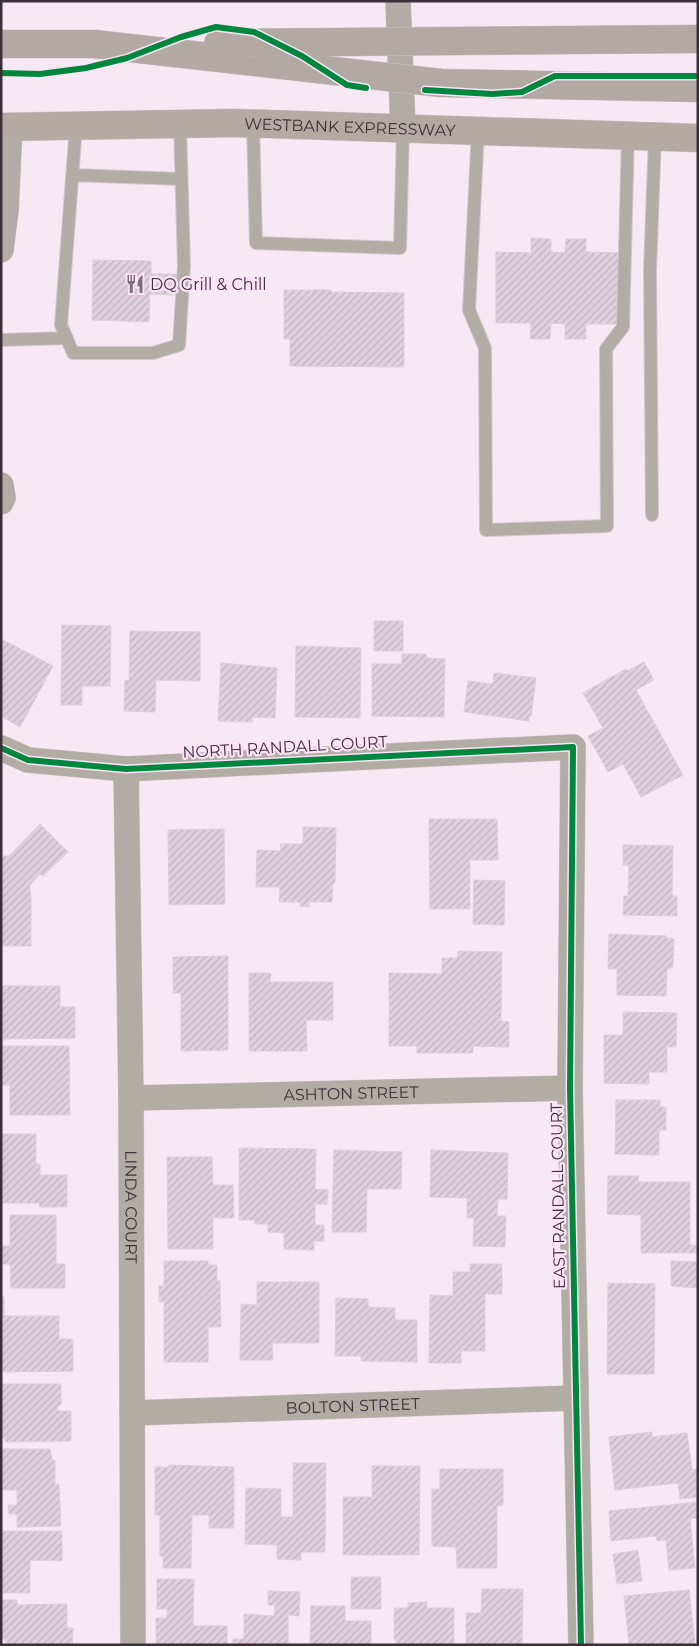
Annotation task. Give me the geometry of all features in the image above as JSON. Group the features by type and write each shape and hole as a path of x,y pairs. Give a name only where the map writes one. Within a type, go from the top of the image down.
{"highway":[{"path":"1,44 698,39"},
{"path":"94,44 441,83 698,88"}],"main road":[{"name":"WESTBANK EXPRESSWAY","path":"6,127 253,123 698,138"}],"street":[{"path":"398,1 403,128"},
{"path":"1,250 6,127"},
{"path":"1,485 3,498 1,502"},
{"name":"NORTH RANDALL COURT","path":"1,748 28,760 126,769 573,748"},
{"name":"EAST RANDALL COURT","path":"573,748 570,1088 581,1645"},
{"name":"LINDA COURT","path":"126,769 131,1098 133,1645"},
{"name":"ASHTON STREET","path":"131,1098 570,1088"},
{"name":"BOLTON STREET","path":"132,1413 575,1398"}],"lane":[{"path":"253,123 256,243 400,248 403,128"},
{"path":"76,126 62,325 73,353 154,353 178,345 184,266 180,124"},
{"path":"478,130 469,310 485,348 486,530 607,526 606,349 623,327 628,135"},
{"path":"652,515 650,270 655,136"},
{"path":"72,176 181,179"},
{"path":"1,340 67,338"}],"building":[{"path":"531,238 551,239 551,252 565,253 566,239 586,239 586,252 621,253 620,324 586,324 586,339 565,339 565,324 551,323 550,339 530,339 531,323 496,323 496,252 531,253"},
{"name":"DQ Grill & Chill","path":"93,260 151,261 151,274 177,274 176,295 150,294 149,322 92,320"},
{"path":"284,290 404,293 404,367 290,366 290,339 284,339"},
{"path":"374,621 403,621 403,651 374,651"},
{"path":"62,625 111,626 110,686 82,686 82,705 61,705"},
{"path":"130,631 200,632 200,681 156,680 155,712 124,711 125,680 129,681"},
{"path":"1,639 53,666 20,727 1,716"},
{"path":"296,646 361,648 360,718 295,717"},
{"path":"402,654 426,654 426,658 445,659 444,717 372,716 372,664 402,664"},
{"path":"644,662 654,680 636,690 683,775 641,797 623,764 608,772 588,736 603,728 583,693 626,669 627,671"},
{"path":"221,663 277,668 275,718 253,717 252,722 218,721"},
{"path":"494,673 536,678 529,721 464,712 468,681 493,684"},
{"path":"429,819 497,819 498,860 470,860 470,909 430,909"},
{"path":"40,824 68,852 43,876 40,874 30,885 31,946 1,946 1,856 9,856"},
{"path":"303,827 336,828 335,883 333,883 332,902 309,902 309,907 300,906 300,902 279,902 280,887 256,887 257,850 281,851 280,844 303,844"},
{"path":"224,829 225,904 169,905 168,830"},
{"path":"623,845 673,846 672,896 677,896 677,916 623,915 624,896 628,896 629,865 623,865"},
{"path":"474,880 505,881 504,925 473,924"},
{"path":"609,934 666,936 666,938 674,939 673,967 667,969 666,996 617,995 617,969 608,969"},
{"path":"458,951 502,952 501,1021 509,1022 509,1047 473,1046 473,1053 417,1053 417,1046 389,1046 389,973 442,974 442,958 457,958"},
{"path":"228,956 228,1050 181,1051 181,993 173,993 173,957"},
{"path":"249,973 271,973 270,982 333,982 333,1020 306,1020 307,1051 249,1051"},
{"path":"1,986 60,986 60,1007 75,1007 75,1038 1,1039"},
{"path":"623,1012 677,1013 676,1047 667,1047 667,1072 649,1072 649,1084 604,1083 604,1035 623,1035"},
{"path":"1,1046 69,1046 70,1115 10,1115 10,1085 1,1085"},
{"path":"616,1100 660,1100 660,1107 666,1107 666,1130 659,1130 659,1155 615,1154"},
{"path":"1,1134 36,1134 36,1164 40,1164 40,1175 67,1175 67,1207 40,1207 39,1203 1,1203"},
{"path":"239,1148 316,1149 315,1189 328,1190 327,1204 315,1204 315,1225 324,1225 324,1241 314,1241 314,1250 284,1249 284,1233 268,1232 268,1224 255,1224 255,1220 239,1220"},
{"path":"334,1150 402,1152 401,1189 367,1189 366,1232 332,1232"},
{"path":"431,1150 508,1153 507,1199 498,1199 497,1216 506,1216 505,1247 473,1246 474,1218 467,1218 467,1198 430,1197"},
{"path":"167,1157 212,1157 213,1185 233,1185 234,1218 213,1218 213,1249 168,1249"},
{"path":"608,1176 639,1176 638,1182 690,1182 690,1245 698,1245 698,1253 641,1253 641,1215 607,1214"},
{"path":"10,1215 56,1215 56,1264 65,1264 65,1288 11,1288 10,1264 1,1264 1,1246 10,1246"},
{"path":"164,1261 208,1261 208,1265 217,1265 217,1281 220,1281 221,1327 208,1327 208,1362 164,1362 164,1301 159,1302 159,1286 164,1286"},
{"path":"671,1261 698,1262 698,1288 671,1286"},
{"path":"470,1264 502,1264 502,1294 485,1294 485,1351 461,1351 461,1363 429,1363 430,1295 453,1296 453,1272 470,1272"},
{"path":"257,1282 319,1282 319,1343 272,1343 273,1360 240,1360 241,1304 257,1305"},
{"path":"608,1283 655,1284 654,1374 607,1374"},
{"path":"1,1297 4,1297 4,1316 59,1316 59,1339 73,1339 73,1371 1,1372"},
{"path":"336,1298 368,1299 368,1307 395,1308 395,1320 417,1320 417,1362 361,1361 361,1356 335,1356"},
{"path":"1,1384 61,1384 61,1405 58,1405 58,1411 71,1411 71,1441 5,1442 6,1438 1,1438"},
{"path":"652,1432 652,1437 687,1433 692,1470 698,1469 698,1497 680,1499 678,1483 615,1490 609,1437"},
{"path":"1,1449 50,1449 52,1461 55,1460 55,1485 59,1484 61,1526 17,1527 17,1514 9,1514 8,1505 17,1505 17,1490 1,1490"},
{"path":"293,1463 326,1463 325,1552 301,1552 301,1560 277,1559 277,1545 245,1544 246,1488 281,1489 281,1517 293,1517"},
{"path":"169,1465 234,1467 234,1528 209,1528 209,1515 192,1515 191,1568 163,1568 163,1556 160,1556 160,1515 155,1515 155,1467 169,1467"},
{"path":"372,1466 420,1466 419,1555 343,1555 343,1497 372,1497"},
{"path":"440,1469 503,1469 503,1505 497,1506 497,1568 457,1568 456,1547 432,1546 432,1489 440,1489"},
{"path":"698,1502 698,1518 690,1519 695,1568 669,1570 666,1540 657,1541 656,1536 611,1541 609,1511"},
{"path":"1,1531 62,1531 62,1561 30,1560 30,1593 1,1593"},
{"path":"638,1550 642,1581 617,1584 613,1554"},
{"path":"351,1577 381,1577 381,1609 351,1609"},
{"path":"157,1579 194,1579 193,1626 227,1626 227,1645 156,1645 156,1618 167,1618 167,1609 157,1609"},
{"path":"482,1589 523,1589 522,1645 466,1645 466,1613 481,1613"},
{"path":"689,1590 695,1645 629,1645 624,1596"},
{"path":"268,1591 300,1592 299,1616 288,1615 288,1645 233,1645 233,1639 244,1639 244,1614 274,1616 275,1605 268,1605"},
{"path":"1,1600 17,1600 17,1605 67,1604 67,1628 73,1628 72,1645 6,1645 6,1639 1,1639"},
{"path":"427,1602 427,1608 454,1608 454,1645 397,1645 396,1640 394,1640 394,1608 408,1608 408,1603"},
{"path":"311,1606 345,1606 345,1621 371,1621 371,1645 310,1645"}],"cycle path":[{"path":"1,73 40,74 86,68 127,58 181,37 216,27 254,32 302,56 347,85 366,88"},
{"path":"425,90 492,94 522,92 555,76 698,76"},
{"path":"1,748 28,760 126,769 573,747 570,1088 581,1645"}],"place":[{"name":"DQ Grill & Chill","path":"135,284"}]}
